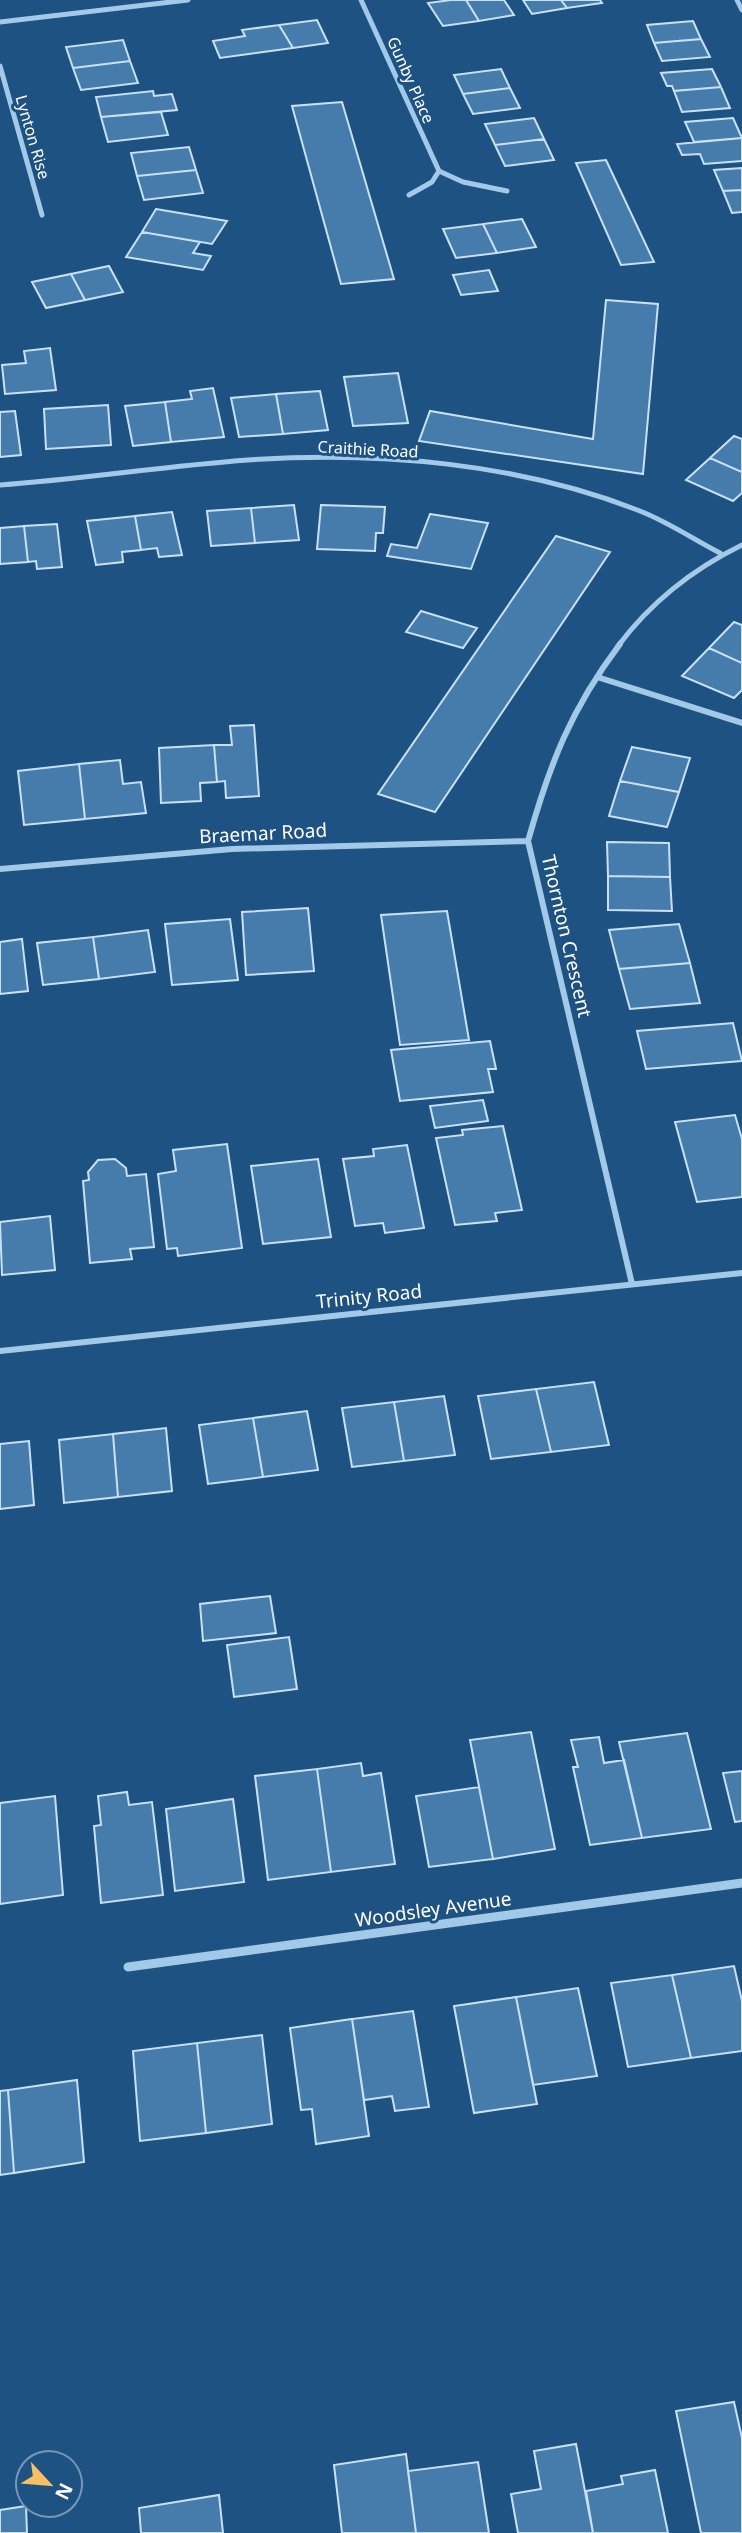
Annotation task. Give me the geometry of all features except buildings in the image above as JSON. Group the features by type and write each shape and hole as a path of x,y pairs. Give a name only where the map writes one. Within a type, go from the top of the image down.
{"street":[{"path":"0,22 188,0"},
{"name":"Gunby Place","path":"361,0 439,170"},
{"path":"737,0 742,9"},
{"name":"Lynton Rise","path":"0,66 42,215"},
{"path":"409,195 432,182 439,170 463,182 507,191"},
{"name":"Craithie Road","path":"0,485 285,458 366,460 454,467 587,493 643,512 720,554"},
{"name":"Thornton Crescent","path":"632,1284 528,841 549,768 573,715 618,646 652,604 720,554 742,545"},
{"path":"597,677 742,723"},
{"name":"Braemar Road","path":"0,869 232,849 528,841"},
{"name":"Trinity Road","path":"0,1351 742,1273"},
{"name":"Woodsley Avenue","path":"128,1967 742,1883"}]}
